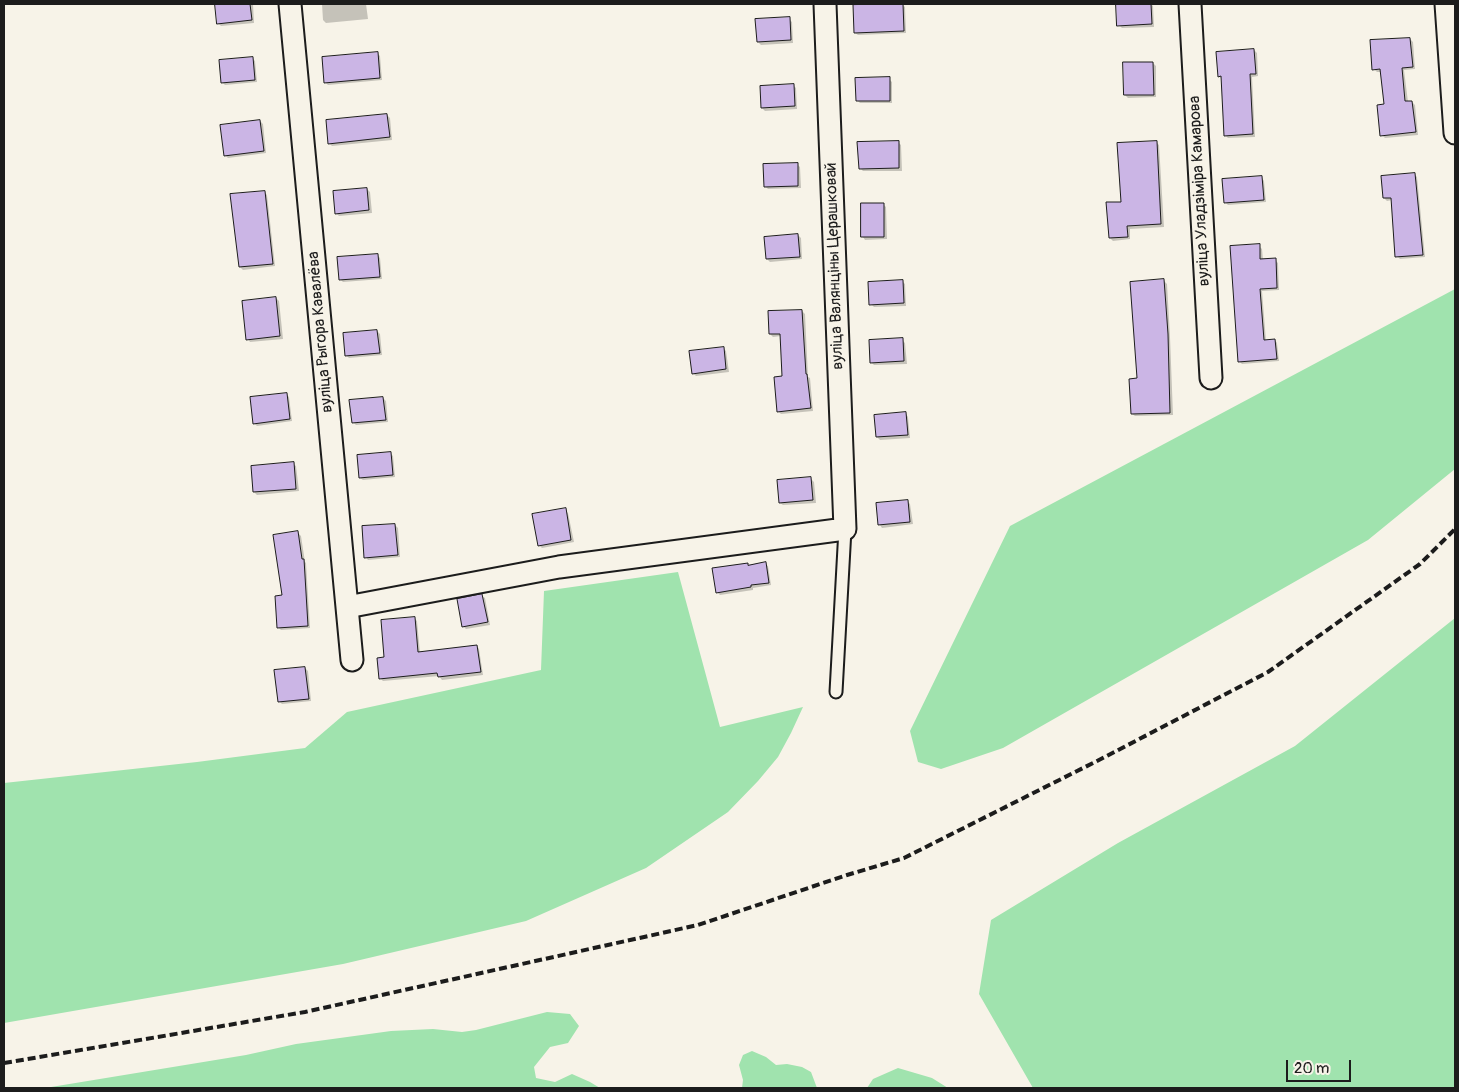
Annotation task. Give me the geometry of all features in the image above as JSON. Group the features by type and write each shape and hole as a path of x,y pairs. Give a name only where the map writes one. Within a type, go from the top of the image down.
{"street":[{"name":"вуліца Рыгора Кавалёва","path":"290,4 352,660"},
{"name":"вуліца Валянціны Церашковай","path":"825,4 845,529"},
{"name":"вуліца Уладзіміра Камарова","path":"1190,4 1211,378"},
{"path":"1446,4 1455,134"},
{"path":"347,607 558,567 845,529"}],"lane":[{"path":"836,692 845,529"}],"green space":[{"path":"1455,289 1455,469 1368,540 1003,748 941,769 918,762 910,731 1010,526"},
{"path":"678,572 720,727 803,707 778,757 728,812 646,868 526,921 343,964 4,1023 4,783 305,748 347,712 541,670 544,591"},
{"path":"1455,618 1455,1088 1033,1088 979,994 991,920 1118,843 1295,746"},
{"path":"547,1012 570,1014 579,1026 568,1043 550,1047 534,1067 536,1078 555,1082 572,1074 600,1088 45,1088 246,1055 296,1044 391,1031 433,1029 462,1032 476,1030"},
{"path":"752,1051 766,1057 776,1065 787,1064 802,1067 811,1072 817,1088 742,1088 743,1080 739,1065 743,1055"},
{"path":"898,1068 932,1078 948,1088 867,1088 873,1079"}],"building":[{"path":"215,4 250,4 252,20 217,24"},
{"path":"903,4 904,31 854,33 853,5"},
{"path":"1116,4 1151,4 1152,24 1117,26"},
{"path":"790,17 791,40 757,42 755,19"},
{"path":"1410,38 1413,67 1402,68 1405,101 1412,101 1416,132 1380,136 1377,105 1384,104 1380,69 1372,70 1370,40"},
{"path":"1254,49 1256,74 1250,74 1253,134 1224,136 1221,76 1218,77 1216,52"},
{"path":"378,52 380,78 324,83 322,57"},
{"path":"253,57 255,80 221,83 219,60"},
{"path":"1123,62 1153,62 1154,95 1124,95"},
{"path":"890,77 890,101 856,101 855,78"},
{"path":"794,84 795,106 761,108 760,86"},
{"path":"387,114 390,137 328,144 326,120"},
{"path":"260,120 264,151 224,156 220,125"},
{"path":"899,141 899,168 859,169 857,142"},
{"path":"1157,141 1161,224 1127,226 1128,237 1109,238 1106,202 1121,202 1117,143"},
{"path":"798,163 798,186 764,187 763,164"},
{"path":"1415,173 1423,255 1395,257 1391,198 1383,198 1381,176"},
{"path":"1262,176 1264,200 1224,203 1222,179"},
{"path":"367,188 369,210 335,214 333,191"},
{"path":"265,191 273,264 239,267 230,194"},
{"path":"861,203 884,203 884,237 861,237"},
{"path":"798,234 800,257 766,259 764,237"},
{"path":"1260,244 1260,259 1276,258 1277,288 1260,289 1264,340 1275,339 1277,359 1238,362 1230,246"},
{"path":"378,254 380,277 339,280 337,257"},
{"path":"1164,279 1168,334 1170,413 1131,414 1129,379 1137,378 1130,282"},
{"path":"903,280 904,303 869,305 868,282"},
{"path":"276,297 280,336 246,340 242,301"},
{"path":"802,310 806,374 811,408 777,412 774,377 782,376 780,334 769,334 768,311"},
{"path":"377,330 380,353 345,356 343,333"},
{"path":"903,338 904,361 870,363 869,340"},
{"path":"724,347 726,369 692,374 689,351"},
{"path":"287,393 290,419 253,424 250,397"},
{"path":"383,397 386,420 352,423 349,400"},
{"path":"906,412 908,435 876,437 874,415"},
{"path":"391,452 393,475 359,478 357,455"},
{"path":"294,462 296,489 253,492 251,466"},
{"path":"811,477 813,500 779,503 777,480"},
{"path":"908,500 910,522 878,525 876,503"},
{"path":"566,508 571,540 538,546 532,514"},
{"path":"395,524 398,555 364,558 362,526"},
{"path":"298,531 302,559 304,559 308,626 277,628 275,596 282,595 273,535"},
{"path":"766,562 769,583 716,593 712,568"},
{"path":"482,594 488,622 462,627 457,599"},
{"path":"415,617 418,652 477,645 481,672 438,677 437,673 379,679 377,658 384,657 381,620"},
{"path":"305,667 309,699 278,702 274,670"}],"railway":[{"path":"4,1063 305,1012 698,925 904,858 1268,672 1420,564 1455,529"}]}
